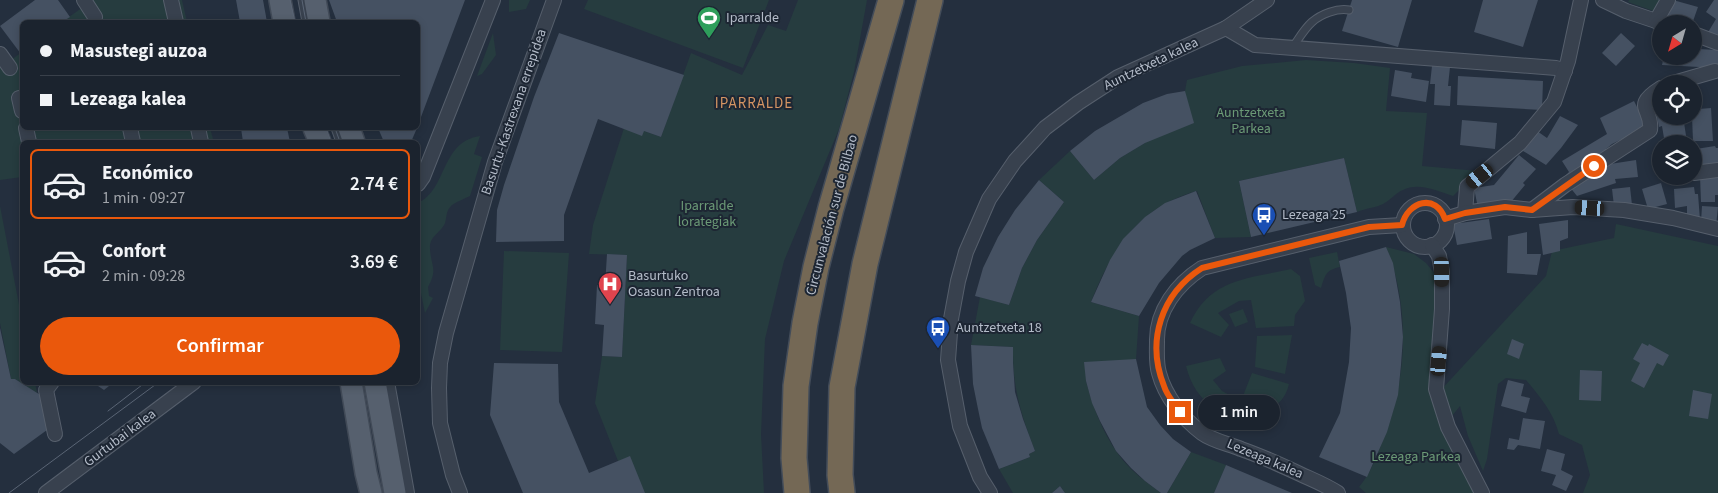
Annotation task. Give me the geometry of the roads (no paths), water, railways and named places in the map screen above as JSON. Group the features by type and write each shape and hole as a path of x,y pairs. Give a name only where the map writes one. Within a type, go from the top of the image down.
{"highway":[{"name":"Circunvalación sur de Bilbao","path":"796,493 794,458 796,386 814,276 831,208 891,0"},
{"path":"842,493 840,475 842,387 866,264 930,4"}],"main road":[{"path":"280,0 284,20"},
{"path":"315,0 319,20"},
{"path":"351,385 371,493"},
{"path":"377,385 395,493"}],"street":[{"path":"84,0 95,18"},
{"path":"171,0 176,20"},
{"path":"420,181 453,104 493,0"},
{"name":"Basurtu-Kastrexana errepidea","path":"460,493 453,475 440,423 440,363 446,333 495,162 554,0"},
{"name":"Auntzetxeta kalea","path":"990,493 980,477 960,426 948,360 951,319 962,266 966,252 989,199 1015,160 1046,128 1078,103 1118,77 1226,28 1267,0"},
{"path":"1465,213 1467,187 1520,143 1554,102 1565,71 1581,0"},
{"path":"1603,0 1626,11 1652,19"},
{"path":"1663,15 1668,0"},
{"path":"1226,28 1255,45 1556,68 1565,71"},
{"path":"1702,37 1718,43"},
{"path":"0,54 10,68"},
{"path":"1702,76 1715,71"},
{"path":"1532,210 1565,185 1650,130 1651,125 1646,112 1645,102 1652,94"},
{"path":"1702,172 1718,170"},
{"path":"1426,203 1440,209 1445,219 1446,230 1443,237 1438,243 1426,247 1413,243 1408,238 1402,225 1407,212 1419,204 1426,203"},
{"path":"1445,219 1465,213 1505,207 1532,210 1573,207 1624,210 1673,218 1718,229"},
{"name":"Lezeaga kalea","path":"1338,493 1259,455 1203,434 1180,412 1165,389 1159,373 1157,338 1161,318 1166,304 1178,288 1190,276 1202,268 1369,227 1402,225"},
{"path":"1432,245 1439,256 1442,272 1442,309 1436,389 1448,427 1482,493"},
{"path":"50,385 46,390 54,434"},
{"name":"Gurtubai kalea","path":"46,493 190,385"},
{"path":"388,385 407,493"}],"lane":[{"path":"302,0 306,20"},
{"path":"1292,48 1311,22 1328,13 1342,9 1349,10"}],"tram line":[{"path":"290,0 295,20"},
{"path":"302,0 306,20"},
{"path":"327,130 330,140"},
{"path":"336,130 339,140"},
{"path":"108,411 142,385"},
{"path":"9,493 155,385"}],"place":[{"name":"Iparralde","path":"709,39"},
{"name":"Lezeaga 25","path":"1264,236"},
{"name":"Basurtuko Osasun Zentroa","path":"610,305"},
{"name":"Auntzetxeta 18","path":"938,349"}],"district":[{"name":"IPARRALDE","path":"754,103"}],"park label":[{"name":"Auntzetxeta Parkea","path":"1251,122"},
{"name":"Iparralde lorategiak","path":"707,214"},
{"name":"Lezeaga Parkea","path":"1416,457"}]}
